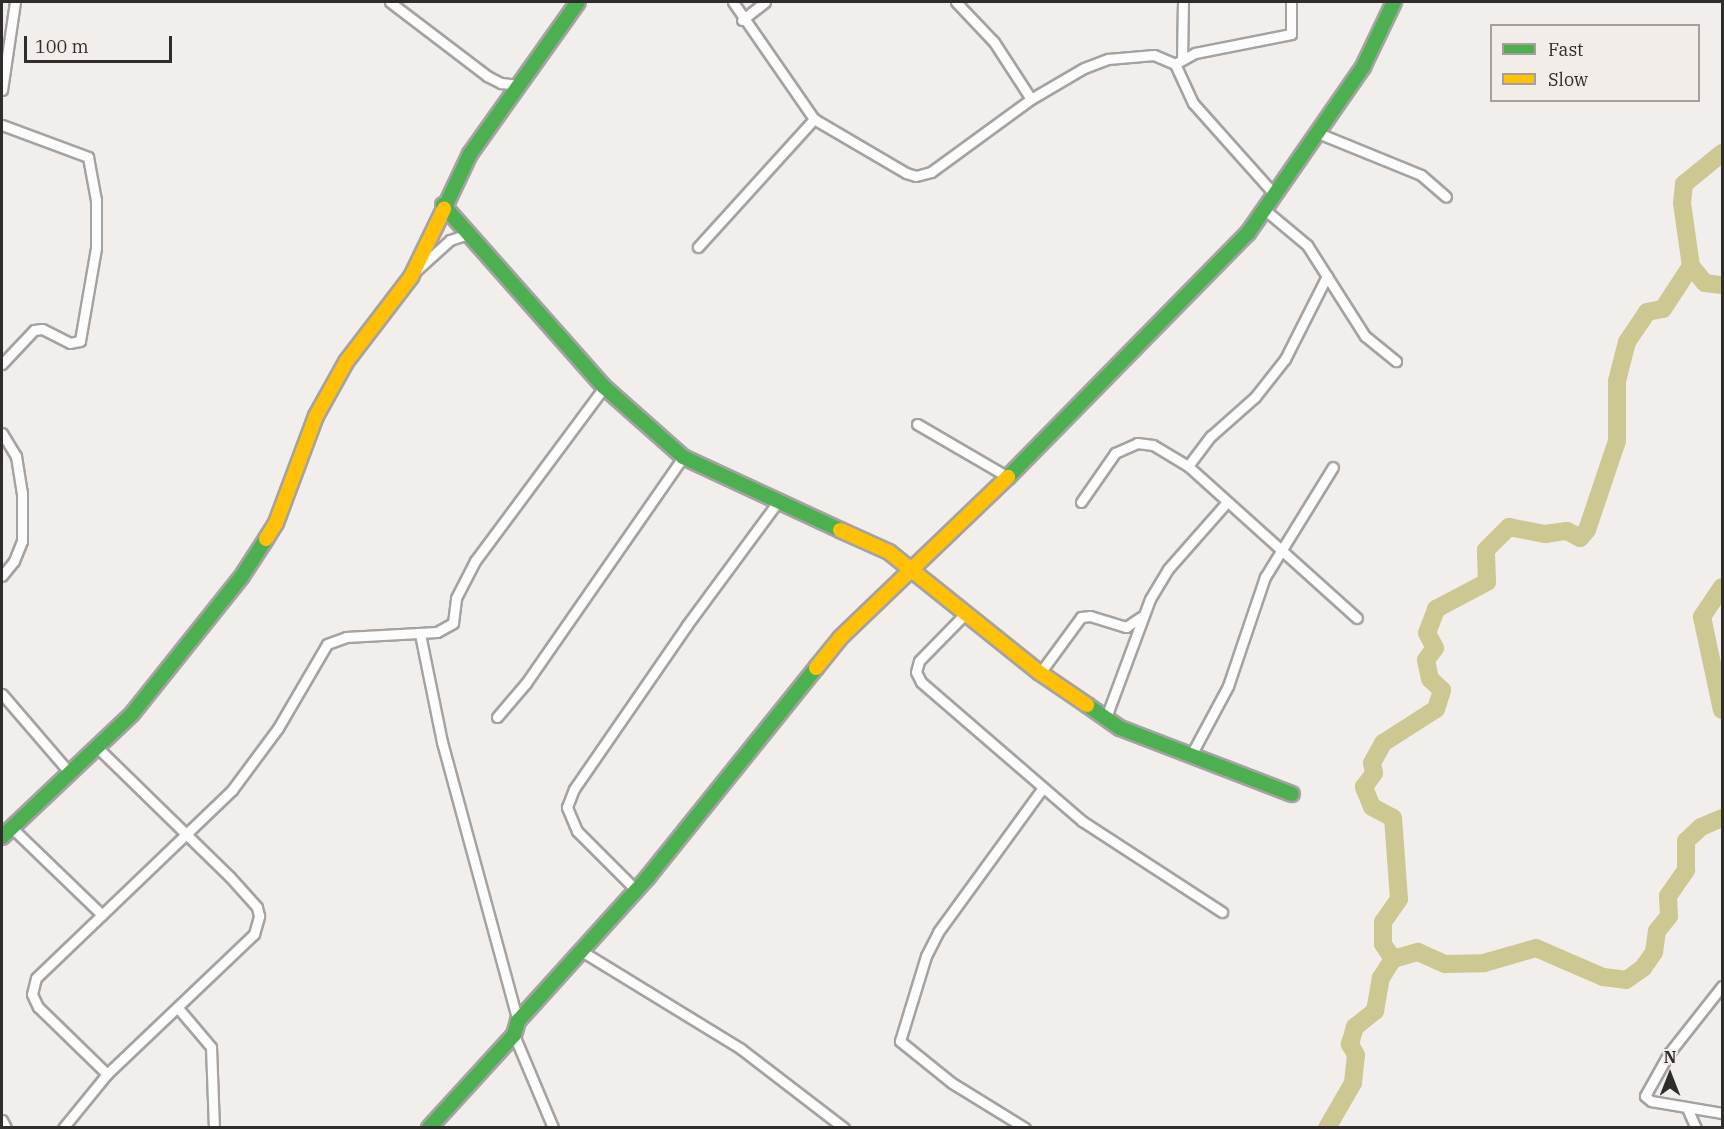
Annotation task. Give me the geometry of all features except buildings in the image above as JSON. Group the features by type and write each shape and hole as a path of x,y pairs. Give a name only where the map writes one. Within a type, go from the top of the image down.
{"street":[{"path":"2,90 15,2"},
{"path":"390,2 488,76 501,83 519,85"},
{"path":"411,277 443,205 470,154 578,2"},
{"path":"733,2 742,20 814,119 857,147 906,173 921,176 944,164 1031,99 1084,68 1108,59 1154,55 1179,61 1291,34 1291,2"},
{"path":"742,20 765,2"},
{"path":"956,2 994,42 1031,99"},
{"path":"1183,2 1179,61 1193,103 1275,195"},
{"path":"429,1128 514,1035 519,1021 583,952 823,658 1008,477 1110,369 1248,233 1372,51 1394,2"},
{"path":"698,247 814,119"},
{"path":"2,125 88,157 96,219 94,268 80,340 70,343 42,328 34,330 2,364"},
{"path":"1318,133 1421,175 1446,197"},
{"path":"443,205 604,387 683,457 889,552 910,572 964,615 1106,720 1190,757 1292,794"},
{"path":"1265,210 1308,245 1365,336 1396,361"},
{"path":"102,915 7,833 132,714 185,650 260,550 276,523 312,426 330,388 364,335 411,277 450,240 469,234"},
{"path":"1188,466 1211,436 1255,397 1285,359 1327,276"},
{"path":"107,1074 66,1037 38,1007 32,994 36,978 231,790 278,728 327,644 346,637 420,634 447,628 453,623 456,598 475,561 604,387"},
{"path":"917,424 1008,477"},
{"path":"2,433 16,456 22,492 22,541 14,561 2,576"},
{"path":"1081,502 1103,466 1126,445 1153,445 1188,466 1357,618"},
{"path":"497,717 526,683 683,457"},
{"path":"1190,757 1228,686 1265,577 1333,467"},
{"path":"635,889 577,831 567,807 574,789 687,626 779,500"},
{"path":"1106,720 1144,614 1168,569 1227,502"},
{"path":"1040,673 1073,623 1081,617 1090,616 1126,627 1144,614"},
{"path":"964,615 919,662 918,678 1042,789 1082,820 1222,912"},
{"path":"420,634 442,742 519,1021"},
{"path":"2,694 70,773"},
{"path":"63,1128 107,1074 254,934 260,916 257,907 185,832 97,747"},
{"path":"1025,1128 952,1083 900,1041 926,956 938,932 1042,789"},
{"path":"583,952 765,1066 844,1128"},
{"path":"1722,988 1669,1053 1646,1090 1645,1096 1651,1101 1722,1113"},
{"path":"177,1008 211,1047 213,1128"},
{"path":"514,1035 553,1128"},
{"path":"1687,1108 1696,1128"},
{"path":"2,1120 6,1128"}],"waterway":[{"path":"1722,153 1684,184 1682,203 1691,266 1705,283 1722,285"},
{"path":"1393,959 1383,944 1383,922 1399,899 1393,818 1372,807 1364,787 1374,773 1372,763 1383,743 1436,709 1442,690 1430,679 1426,660 1435,648 1427,633 1436,609 1487,582 1486,550 1509,527 1545,534 1567,531 1580,538 1587,530 1617,441 1617,381 1627,342 1647,312 1663,309 1691,266"},
{"path":"1722,587 1702,617 1722,710"},
{"path":"1327,1128 1353,1083 1356,1055 1350,1044 1355,1027 1375,1011 1381,978 1393,959 1418,952 1445,964 1484,963 1536,948 1603,977 1626,980 1643,968 1654,952 1657,931 1669,916 1668,896 1686,870 1686,841 1701,827 1722,818"}],"traffic: fast":[{"path":"444,209 470,154 578,2"},
{"path":"1008,477 1248,233 1363,67 1394,2"},
{"path":"443,205 604,387 683,457 840,530"},
{"path":"2,837 132,714 242,576 266,539"},
{"path":"429,1128 514,1035 518,1021 648,877 816,668"},
{"path":"1087,705 1120,728 1292,794"}],"traffic: slow":[{"path":"266,539 276,523 316,416 346,362 411,277 444,209"},
{"path":"816,668 840,638 1008,477"},
{"path":"840,530 889,552 1040,673 1087,705"}]}
